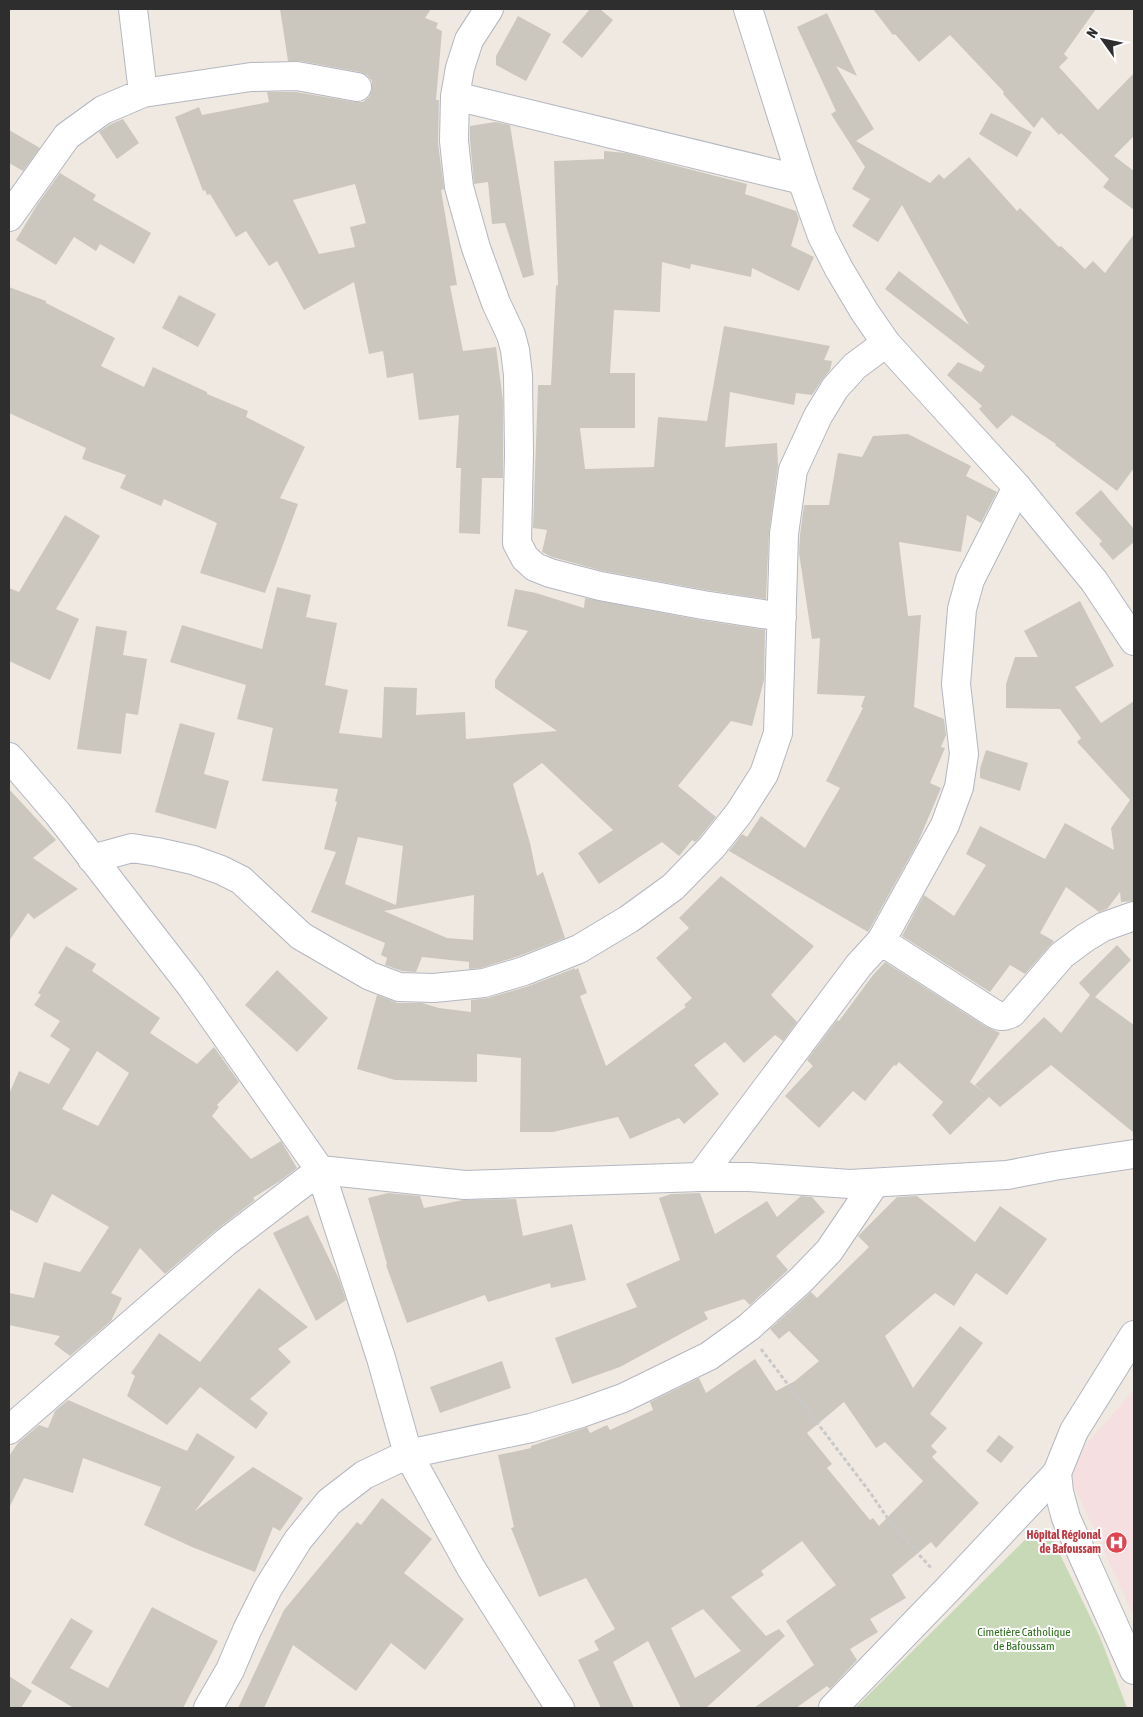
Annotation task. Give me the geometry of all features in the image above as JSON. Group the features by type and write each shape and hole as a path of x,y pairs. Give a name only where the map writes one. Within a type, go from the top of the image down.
{"street":[{"path":"133,9 143,93"},
{"path":"490,9 470,40 460,68 455,96 454,141 459,187 476,248 496,303 511,335 515,350 518,375 519,453 517,543 525,558 535,567 550,573 600,586 702,605 782,617"},
{"path":"748,9 802,180 822,236 864,311 886,342 1017,487 1094,581 1134,641"},
{"path":"9,217 67,136 103,110 143,93 251,77 297,76 357,87"},
{"path":"455,96 802,180"},
{"path":"92,859 132,848 194,860 221,870 241,880 301,936 370,976 399,987 434,988 484,983 524,971 579,949 629,919 673,887 712,847 739,813 764,774 778,733 784,534 793,470 814,423 835,388 855,366 886,342"},
{"path":"700,1176 859,965 880,940 945,825 959,787 964,754 956,684 962,609 970,580 1017,487"},
{"path":"9,757 58,814 191,986 320,1170 381,1358 408,1454 471,1568 560,1708"},
{"path":"880,940 993,1013 1006,1016 1012,1013 1062,955 1103,928 1134,916"},
{"path":"9,1430 226,1242 320,1170 465,1185 700,1176 749,1177 850,1184 1007,1175 1134,1154"},
{"path":"208,1708 230,1670 268,1588 298,1540 329,1502 364,1475 408,1454 531,1428 581,1413 623,1398 709,1356 746,1329 802,1280 829,1251 875,1183"},
{"path":"833,1708 1057,1473 1074,1431 1134,1335"},
{"path":"1057,1473 1058,1492 1066,1518 1134,1670"}],"path":[{"path":"746,1329 869,1491 893,1526 949,1588"}],"shaded area":[{"name":"Hôpital Régional de Bafoussam","path":"1134,1390 1134,1616 1066,1468"}],"green space":[{"name":"Cimetière Catholique de Bafoussam","path":"1035,1530 1051,1536 1100,1637 1127,1708 855,1708"}],"building":[{"path":"280,9 431,9 425,18 438,23 436,28 442,31 436,100 439,100 438,143 444,189 441,190 457,285 450,286 463,351 496,347 503,401 503,478 482,478 480,534 459,533 461,468 456,468 459,415 419,420 413,373 387,378 383,351 369,354 354,282 304,310 277,261 269,266 246,231 236,237 210,194 207,195 205,190 203,191 175,117 199,107 202,115 269,102 267,92 296,92 363,102 369,97 372,90 372,81 367,75 360,72 300,61 288,61","holes":["355,184 366,223 350,227 355,247 319,254 293,200"]},
{"path":"590,9 600,9 613,20 582,58 562,42"},
{"path":"873,9 1096,9 1064,54 1068,58 1059,67 1098,110 1134,73 1134,136 1114,156 1134,171 1134,210 1103,187 1109,179 1061,133 1059,135 1042,117 1034,128 1003,94 1004,92 950,35 919,62 895,34 893,35"},
{"path":"827,13 857,76 836,66 874,129 856,141 930,183 939,174 944,179 969,157 1017,211 1020,208 1059,247 1061,246 1085,269 1093,261 1105,273 1134,234 1134,468 1117,491 1056,444 1012,415 997,429 979,409 982,406 947,375 958,362 981,372 985,366 885,289 899,271 969,325 902,205 878,242 852,226 870,199 852,189 865,167 831,114 836,111 797,27"},
{"path":"518,16 551,34 526,81 496,65 496,56"},
{"path":"991,113 1032,132 1017,157 979,134"},
{"path":"123,119 139,143 117,159 99,132"},
{"path":"495,122 510,125 534,275 523,278 505,223 492,224 488,182 474,184 470,126"},
{"path":"9,130 40,148 23,171 9,163"},
{"path":"604,151 626,153 747,184 745,194 796,211 799,219 791,246 814,257 799,291 752,268 751,277 691,264 690,269 662,262 660,312 614,310 610,373 635,373 635,428 580,428 585,469 654,467 658,417 707,421 724,326 830,346 824,360 832,361 830,370 812,395 796,393 794,405 730,392 725,447 777,443 778,466 769,532 766,599 603,571 552,557 542,552 547,530 533,528 538,385 551,385 556,286 558,285 554,161 604,159"},
{"path":"60,173 96,195 93,200 151,233 134,264 100,244 96,251 74,237 56,265 16,240 37,205"},
{"path":"9,287 46,301 46,303 115,338 101,366 144,387 153,367 207,392 207,394 248,411 246,417 305,447 280,498 298,504 265,593 200,573 217,523 164,499 161,506 120,488 126,475 82,459 86,448 9,413"},
{"path":"179,295 216,314 198,347 162,328"},
{"path":"908,434 971,466 966,476 997,492 981,523 967,515 961,552 899,542 908,616 921,615 914,707 944,719 946,735 941,747 945,748 930,783 941,788 918,842 868,932 729,851 742,834 747,837 761,816 805,848 840,788 826,781 863,708 861,707 865,696 817,694 820,638 812,639 799,553 804,505 829,505 838,453 862,457 873,436"},
{"path":"1101,490 1134,529 1134,542 1113,560 1099,544 1102,541 1075,513"},
{"path":"65,515 100,536 56,609 79,619 50,680 9,661 9,588 19,592"},
{"path":"277,587 311,595 306,617 337,623 325,685 348,690 339,733 382,738 384,687 417,688 416,715 465,712 466,739 557,731 495,688 495,680 528,631 507,626 515,589 536,593 584,608 585,598 700,620 765,630 764,680 752,726 731,721 678,786 716,817 695,842 692,840 679,856 662,842 599,884 578,853 613,830 542,763 513,784 530,843 537,876 543,872 565,938 481,968 469,969 469,962 422,957 416,972 402,971 385,965 387,958 381,955 385,943 311,912 336,852 324,849 337,802 335,801 338,789 262,781 273,728 237,719 246,685 170,662 182,625 262,649","holes":["358,837 403,846 396,905 345,884","474,895 473,940 447,938 384,911"]},
{"path":"1080,601 1114,666 1075,687 1101,723 1134,701 1134,901 1121,902 1120,892 1107,909 1099,912 1066,887 1040,933 1054,941 1025,974 1010,965 990,992 902,936 924,895 954,916 986,865 966,854 980,826 1045,859 1065,823 1114,850 1111,828 1130,800 1077,742 1081,738 1060,709 1006,708 1006,684 1015,657 1038,657 1024,631"},
{"path":"96,626 127,631 123,655 147,659 138,715 126,713 121,754 77,749"},
{"path":"180,723 215,733 204,774 229,781 216,829 155,812"},
{"path":"986,750 1028,763 1020,791 980,778 980,769"},
{"path":"9,789 56,840 33,858 78,889 34,919 28,913 9,941"},
{"path":"721,876 814,946 771,995 797,1022 783,1041 775,1035 744,1063 725,1042 694,1065 719,1094 684,1124 679,1118 630,1139 618,1117 553,1132 520,1132 521,1058 477,1054 477,1082 395,1080 357,1069 377,995 398,1003 422,1003 439,1008 471,1012 471,1000 488,998 529,986 575,968 575,970 578,968 587,993 580,996 606,1066 686,1007 684,1005 692,998 656,958 689,928 679,918"},
{"path":"1117,945 1131,960 1095,997 1134,1025 1134,1133 1051,1065 1000,1107 989,1097 950,1135 932,1115 943,1102 899,1062 896,1066 894,1065 865,1101 853,1091 819,1128 785,1096 813,1066 807,1060 885,962 985,1026 1000,1033 970,1082 985,1093 975,1085 1044,1017 1061,1033 1090,995 1079,983"},
{"path":"66,946 96,964 92,971 160,1018 150,1033 197,1064 214,1047 239,1082 217,1105 219,1107 212,1116 251,1159 281,1141 297,1168 253,1198 255,1200 216,1230 165,1274 140,1248 111,1293 122,1298 111,1321 70,1356 54,1344 60,1336 9,1325 9,1293 34,1298 44,1262 80,1272 109,1227 52,1194 37,1223 9,1209 9,1094 19,1071 49,1084 70,1049 50,1036 60,1021 34,1005 41,995 38,993","holes":["97,1051 129,1073 98,1126 62,1109"]},
{"path":"277,970 328,1018 297,1052 245,1005"},
{"path":"388,1193 420,1196 424,1208 463,1200 516,1199 523,1236 572,1224 586,1280 551,1288 550,1283 488,1302 485,1295 407,1323 386,1265 368,1198"},
{"path":"700,1193 715,1234 767,1201 777,1217 801,1196 812,1197 825,1212 776,1256 788,1270 750,1305 744,1299 704,1312 708,1319 620,1367 572,1384 555,1338 637,1307 626,1284 680,1260 659,1198 671,1194"},
{"path":"917,1196 975,1242 1000,1206 1047,1239 1007,1295 976,1273 954,1306 935,1293 885,1336 913,1388 960,1326 983,1343 930,1414 947,1428 931,1446 937,1452 932,1457 979,1503 936,1548 931,1542 892,1575 906,1598 870,1619 878,1632 850,1649 857,1660 830,1689 827,1686 796,1708 754,1708 814,1665 786,1621 836,1585 802,1541 761,1571 764,1575 731,1597 766,1636 779,1629 785,1636 706,1708 681,1708 648,1641 613,1662 634,1708 601,1708 578,1660 599,1650 594,1641 615,1629 586,1578 539,1597 511,1528 514,1527 498,1455 531,1448 531,1446 587,1427 590,1433 607,1425 610,1430 653,1410 650,1402 699,1378 706,1393 755,1359 776,1391 795,1381 819,1361 789,1331 779,1339 770,1329 811,1292 817,1298 869,1247 858,1236 897,1197","holes":["844,1402 876,1448 885,1442 923,1481 879,1526 873,1518 870,1520 827,1468 832,1464 807,1433","703,1609 741,1651 695,1678 671,1628"]},
{"path":"308,1215 339,1279 346,1300 316,1321 273,1233"},
{"path":"259,1288 308,1327 278,1349 291,1362 250,1399 268,1413 256,1429 200,1387 167,1425 127,1396 135,1376 131,1373 159,1333 200,1362"},
{"path":"502,1361 511,1388 440,1413 430,1387"},
{"path":"68,1400 187,1451 197,1433 235,1457 195,1511 253,1467 303,1498 280,1531 273,1527 255,1572 192,1547 144,1525 161,1487 83,1458 73,1493 24,1478 9,1508 9,1456 18,1443 39,1425 48,1428 55,1411"},
{"path":"999,1435 1014,1447 1001,1463 986,1451"},
{"path":"382,1498 432,1539 404,1573 464,1619 425,1670 391,1643 356,1691 293,1645 264,1708 238,1708 284,1610 357,1522 361,1525"},
{"path":"152,1607 218,1641 183,1708 74,1708 31,1683 71,1618 93,1631 70,1668 108,1688"},
{"path":"9,1676 32,1691 21,1708 9,1708"}],"place":[{"name":"Hôpital Régional de Bafoussam","path":"1117,1542"}]}
